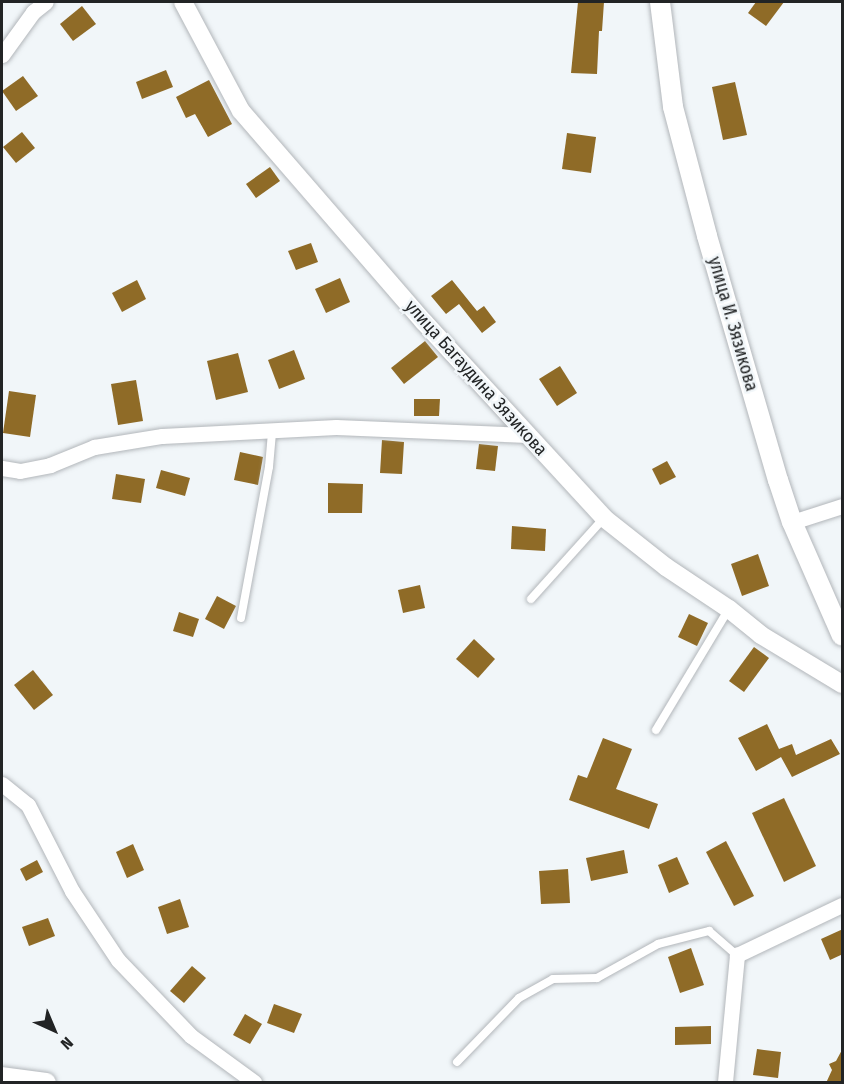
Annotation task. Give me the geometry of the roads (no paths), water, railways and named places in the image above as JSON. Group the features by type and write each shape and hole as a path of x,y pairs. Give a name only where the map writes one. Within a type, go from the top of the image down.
{"main road":[{"name":"улица И. Зязикова","path":"660,2 673,107 730,314 792,522 843,636"}],"street":[{"path":"2,56 33,12 46,2"},
{"name":"улица Багаудина Зязикова","path":"183,2 241,111 424,322 604,518 666,567 729,609 761,635 843,684"},
{"path":"2,468 21,471 50,465 94,447 162,436 336,427 528,435"},
{"path":"792,522 843,506"},
{"path":"2,784 28,805 72,891 118,960 191,1036 254,1083"},
{"path":"725,1083 737,955 843,905"},
{"path":"2,1076 47,1083"}],"lane":[{"path":"241,618 269,467 272,430"},
{"path":"531,598 604,518"},
{"path":"656,730 729,609"},
{"path":"457,1062 519,998 553,979 597,978 658,944 709,931 737,955"}]}
